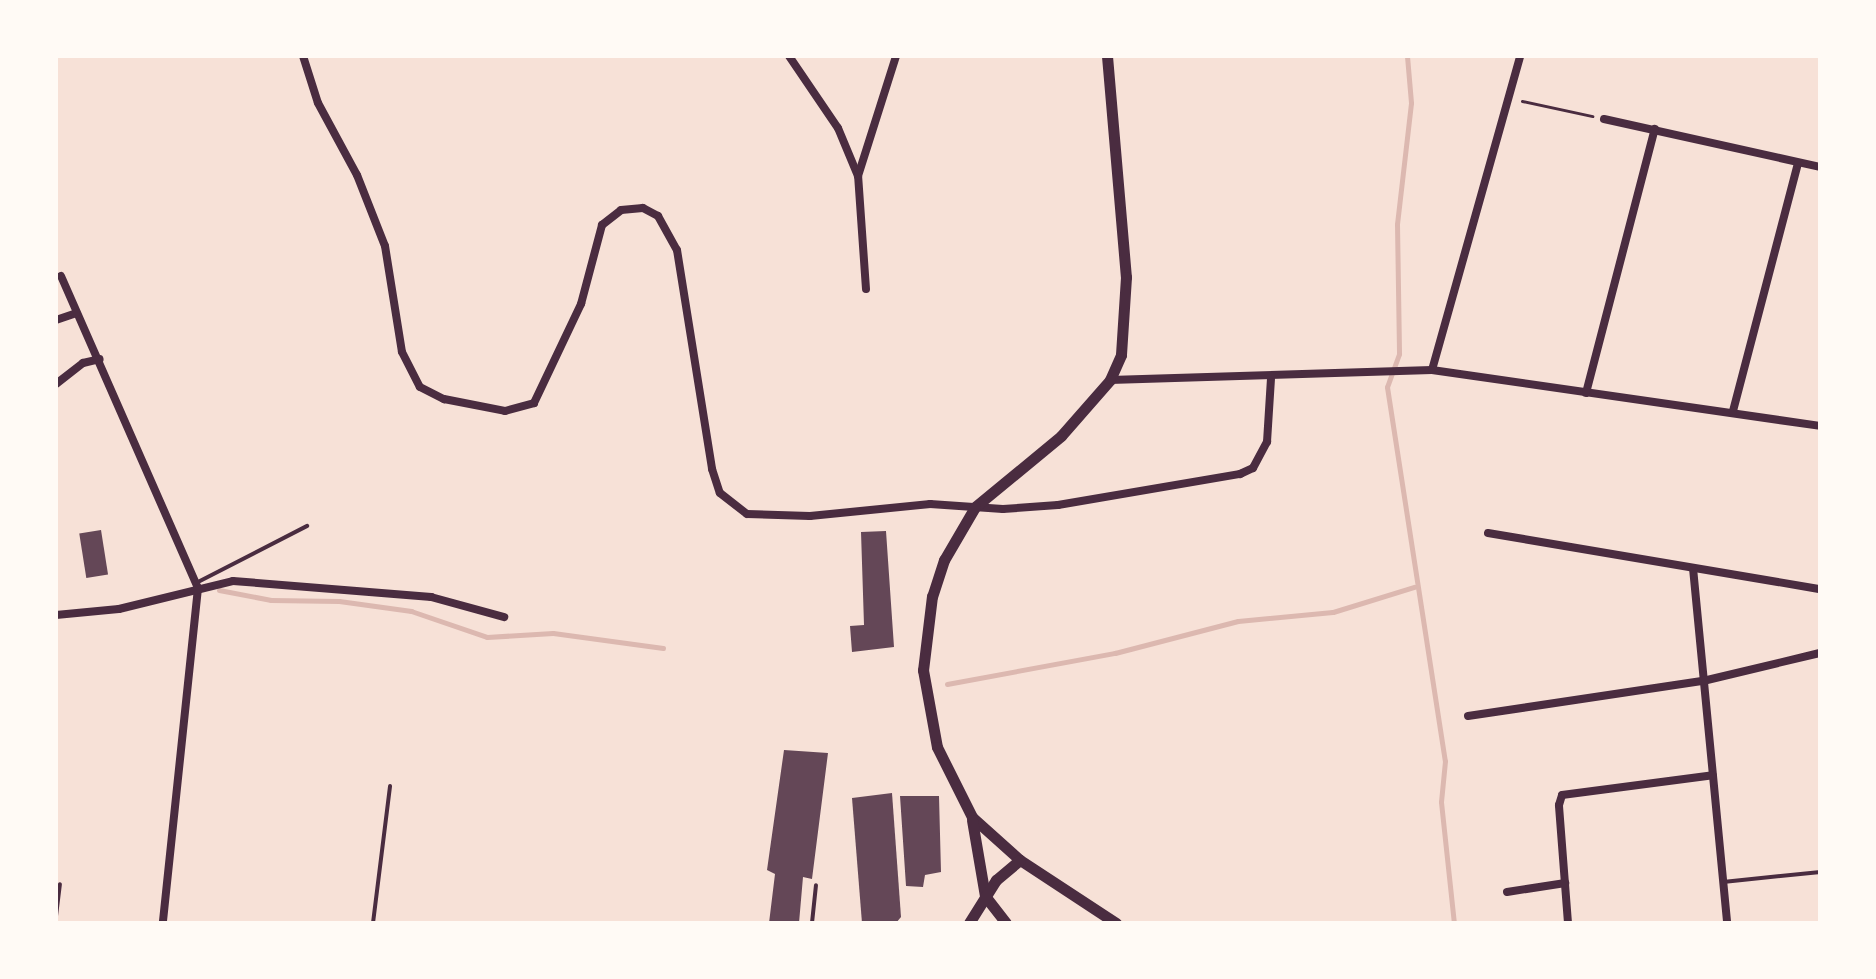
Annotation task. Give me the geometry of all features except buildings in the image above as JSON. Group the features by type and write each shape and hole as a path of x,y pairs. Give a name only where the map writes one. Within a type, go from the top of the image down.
{"main road":[{"path":"1006,923 985,896 972,817 937,747 927,706 923,646 944,560 975,507 1061,436 1110,380 1126,332 1126,277 1107,56"},
{"path":"972,817 1020,860 1089,909 1116,923"},
{"path":"969,923 985,896 1020,860"},
{"path":"1087,923 1089,909"}],"street":[{"path":"303,56 318,103 357,175 385,246 402,352 420,387 444,399 505,411 534,403 581,304 602,225 621,210 643,208 658,216 677,250 712,469 731,506 770,517 930,504 975,507 1058,505 1240,474 1253,468 1267,442 1271,379"},
{"path":"789,56 838,128 858,176 866,289"},
{"path":"858,176 896,56"},
{"path":"1432,370 1512,99 1520,56"},
{"path":"1604,119 1820,167"},
{"path":"1586,393 1655,129"},
{"path":"1733,411 1798,163"},
{"path":"61,276 197,585 163,923"},
{"path":"56,320 76,313"},
{"path":"56,384 83,363 100,359"},
{"path":"1110,380 1271,379 1432,370 1733,411 1820,426"},
{"path":"1488,533 1820,589"},
{"path":"1693,568 1727,923"},
{"path":"56,615 119,609 197,585 267,582 431,597 504,617"},
{"path":"1468,716 1703,681 1820,653"},
{"path":"1568,923 1559,805 1562,795 1713,775"},
{"path":"1507,892 1565,883"}],"lane":[{"path":"197,585 307,526"},
{"path":"373,923 390,786"},
{"path":"1723,882 1820,872"},
{"path":"56,916 60,884"},
{"path":"812,923 816,885"}],"path":[{"path":"1512,99 1604,119"}],"waterway":[{"path":"1407,56 1411,103 1397,224 1399,354 1387,387 1445,761 1441,802 1454,923"},
{"path":"947,684 1115,653 1238,621 1333,612 1414,587"},
{"path":"219,590 271,600 339,601 411,611 487,637 553,633 663,648"}]}
